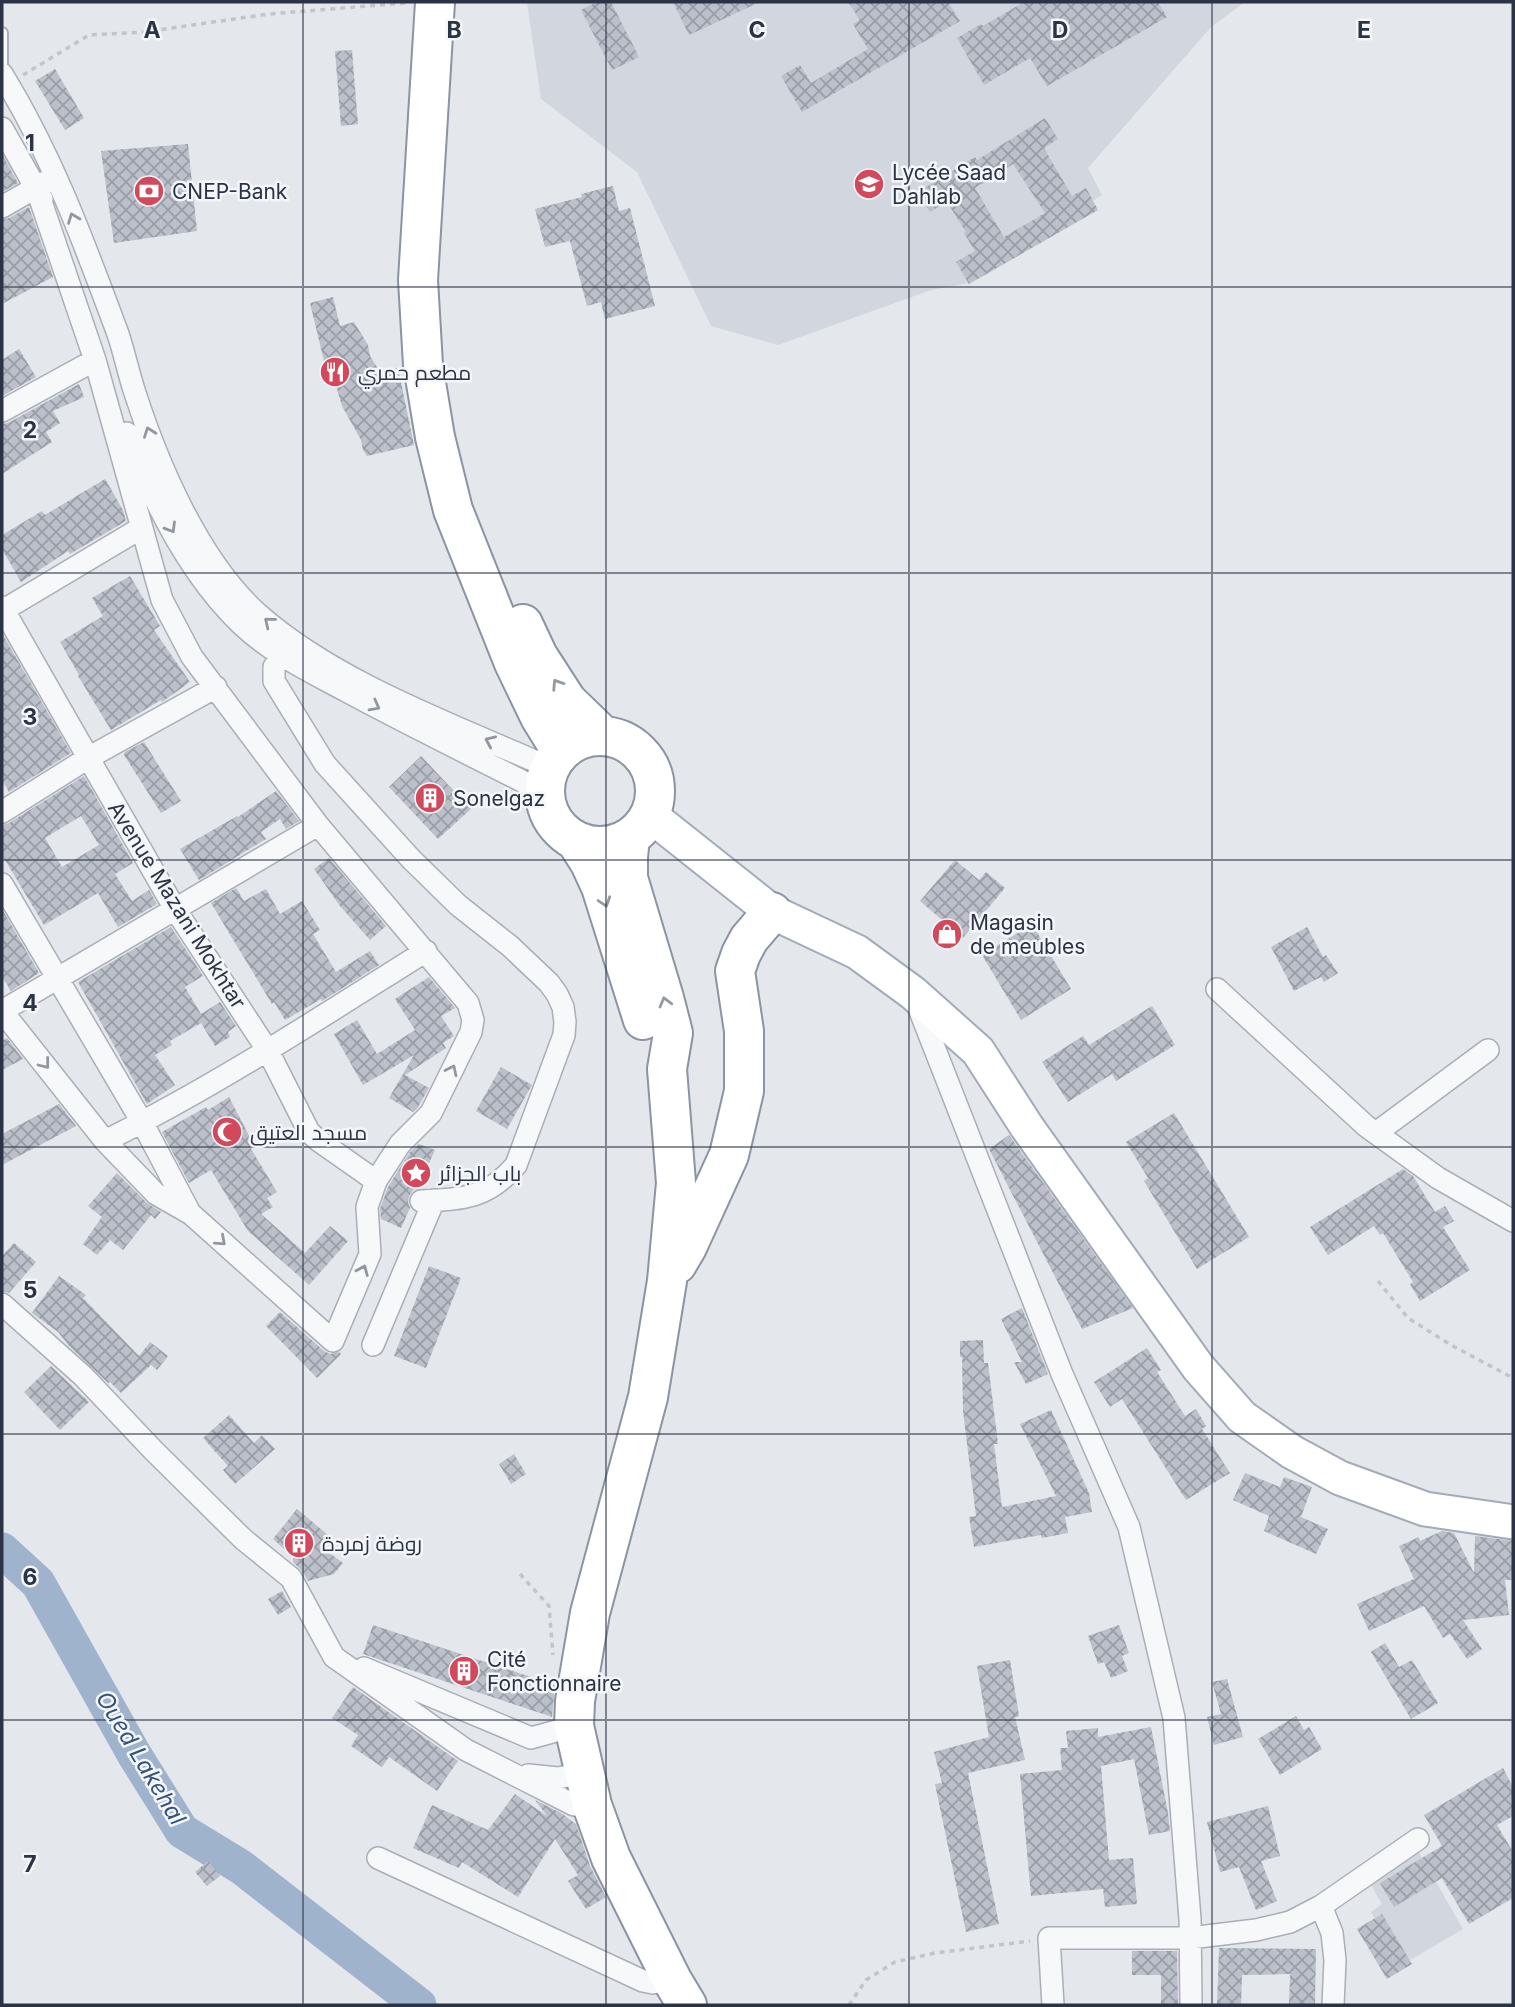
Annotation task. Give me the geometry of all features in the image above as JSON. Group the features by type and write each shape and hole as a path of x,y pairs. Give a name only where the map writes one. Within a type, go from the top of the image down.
{"highway":[{"path":"425,2 418,280 424,365 435,438 453,510 509,650 557,756"},
{"path":"460,2 443,168 438,260 440,339 453,416 469,489 496,567 538,656 567,701 602,735"},
{"path":"640,826 618,843 604,846 576,841 561,830 551,816 545,799 548,773 557,756 573,743 587,737 602,735 617,738 643,755 655,784 655,800 640,826 628,857 628,878 673,1033 667,1069 676,1183 667,1281 648,1397 590,1613 575,1701 574,1726 588,1789 611,1858 680,1993"},
{"path":"576,841 601,887 650,1041 667,1069"},
{"path":"667,1281 687,1247 729,1155 744,1091 744,1031 735,971 749,939 772,912"}],"main road":[{"path":"640,826 772,912 858,952 913,993 978,1051 1027,1128 1198,1367 1242,1417 1292,1452 1340,1478 1426,1509 1513,1521"}],"street":[{"path":"4,76 34,128 57,176 119,338 156,450 179,502 208,554 236,591 286,647 402,721 528,784 545,799"},
{"path":"2,128 36,187 73,270 99,358 138,462 160,510 193,564 220,601 241,624 407,705 537,762 557,756"},
{"path":"2,207 57,176"},
{"path":"36,187 95,360 162,600 192,656 318,825 426,951 468,1003 473,1014 471,1032 431,1113 400,1144 376,1181 367,1208 370,1254 334,1341 191,1214 156,1194 104,1141 2,1011 318,825"},
{"path":"2,411 95,360"},
{"path":"2,609 141,528"},
{"name":"Avenue Mazani Mokhtar","path":"2,609 175,909 268,1051 309,1132 376,1181"},
{"path":"286,647 274,667 274,681 325,764 411,859 458,905 510,946 549,983 557,994 565,1021 564,1035 516,1165 506,1178 478,1195 428,1201 373,1345"},
{"path":"2,812 88,758 216,687"},
{"path":"2,884 142,1122 191,1214"},
{"path":"104,1141 268,1051 426,951"},
{"path":"1217,989 1376,1133 1438,1178 1513,1221"},
{"path":"913,993 1062,1374 1129,1527 1174,1718 1190,1938 1191,2005"},
{"path":"1376,1133 1488,1050"},
{"path":"2,1304 83,1376 243,1539 291,1578 334,1657 466,1750 573,1805 588,1789 558,1778 510,1771"},
{"path":"334,1657 531,1738 574,1726"},
{"path":"1053,2005 1049,1938 1190,1938 1256,1930 1290,1922 1321,1906 1418,1839"},
{"path":"377,1858 643,1981 680,1993"},
{"path":"1321,1906 1332,1933 1335,1960 1333,2005"}],"lane":[{"path":"2,33 4,76"}],"path":[{"path":"4,76 89,35 145,32 269,14 425,2"},
{"path":"1378,1281 1408,1318 1451,1345 1513,1378"},
{"path":"520,1574 549,1605 554,1659"},
{"path":"849,2005 866,1980 895,1962 936,1953 1049,1938"}],"shaded area":[{"name":"Lycée Saad Dahlab","path":"527,2 1245,2 1211,27 1088,168 1102,195 969,283 931,290 778,345 711,326 637,172 541,99"},
{"path":"1417,1849 1463,1929 1402,1965 1371,1912 1382,1904 1367,1878"}],"building":[{"path":"597,2 611,2 639,57 612,70 581,10"},
{"path":"673,2 760,2 689,35"},
{"path":"848,2 948,2 960,21 802,112 781,76 800,65 811,83 868,49 853,24 860,20"},
{"path":"1024,2 1158,2 1167,17 1047,86 1030,58 984,85 957,38"},
{"path":"352,50 358,124 341,126 335,51"},
{"path":"55,69 84,118 65,130 35,81"},
{"path":"1045,118 1058,139 1044,148 1072,196 1086,188 1098,210 969,284 956,262 975,251 964,233 966,232 947,202 930,212 918,192 975,157 977,160","holes":["1013,164 1045,213 1004,237 975,188"]},
{"name":"CNEP-Bank","path":"188,144 197,231 114,243 101,151"},
{"path":"2,154 18,183 2,192"},
{"path":"613,186 619,211 630,208 655,306 605,319 601,302 587,306 570,241 545,247 535,209"},
{"path":"29,207 53,277 2,304 2,220"},
{"path":"333,297 340,326 354,322 380,372 398,368 414,445 367,456 363,450 361,440 342,406 335,382 325,365 310,303"},
{"path":"19,349 36,377 4,395 2,360"},
{"path":"79,384 84,397 53,411 60,423 46,432 52,442 2,474 2,424"},
{"path":"105,479 123,510 126,521 70,554 68,551 21,582 2,549 2,535 42,511 45,515"},
{"path":"130,576 160,626 154,630 190,682 162,702 161,700 111,730 60,642 103,616 92,598"},
{"path":"2,633 71,753 9,792 2,780"},
{"path":"144,742 181,801 161,813 124,755"},
{"name":"Sonelgaz","path":"421,756 471,809 438,839 389,787"},
{"path":"84,776 133,863 115,874 132,901 149,890 157,904 118,927 98,893 44,925 2,855 2,825","holes":["81,816 99,845 62,867 45,838"]},
{"path":"276,791 299,821 286,829 280,819 261,832 266,839 199,880 180,849 238,817"},
{"path":"329,858 386,926 370,940 340,906 314,869"},
{"path":"955,860 979,880 986,872 1005,888 963,938 920,901"},
{"path":"236,888 244,901 266,889 280,914 302,901 320,930 313,934 336,972 370,951 379,965 322,1001 321,999 285,1020 274,1002 272,1004 211,903"},
{"path":"2,909 39,973 11,991 2,977"},
{"path":"1032,924 1071,989 1021,1020 982,955"},
{"path":"171,927 203,976 185,987 201,1014 220,1002 236,1026 228,1032 230,1037 215,1046 201,1023 170,1041 172,1045 155,1055 175,1085 147,1104 78,982"},
{"path":"1307,927 1323,957 1326,955 1338,973 1324,982 1321,977 1294,991 1271,947"},
{"path":"429,977 455,1008 441,1016 454,1036 443,1043 446,1048 405,1075 429,1088 413,1112 389,1098 414,1055 363,1085 334,1034 357,1020 377,1054 415,1030 395,999"},
{"path":"1152,1006 1175,1045 1116,1081 1112,1074 1068,1102 1042,1062 1083,1036 1089,1045"},
{"path":"7,1038 23,1059 2,1070 2,1041"},
{"path":"501,1067 532,1085 507,1129 476,1111"},
{"path":"229,1097 254,1145 250,1147 277,1192 267,1198 273,1207 261,1214 305,1253 330,1226 348,1241 309,1285 248,1231 211,1170 189,1183 162,1132"},
{"path":"59,1104 76,1126 2,1165 2,1134"},
{"path":"1174,1113 1249,1237 1197,1269 1144,1181 1148,1178 1126,1142"},
{"path":"1009,1135 1133,1308 1082,1329 989,1149"},
{"path":"419,1144 435,1150 418,1188 409,1196 410,1208 401,1228 381,1219 380,1209 388,1187 410,1152"},
{"path":"1403,1169 1413,1176 1435,1212 1445,1206 1454,1221 1443,1227 1470,1270 1420,1301 1410,1284 1413,1282 1383,1233 1380,1235 1374,1226 1328,1255 1310,1227"},
{"path":"117,1173 147,1203 161,1212 155,1219 151,1215 123,1250 110,1240 97,1255 83,1244 102,1217 88,1206"},
{"path":"14,1243 36,1262 9,1293 2,1291 2,1256"},
{"path":"429,1266 461,1278 426,1368 394,1356"},
{"path":"59,1276 86,1295 83,1298 139,1356 150,1342 168,1356 157,1370 151,1365 121,1393 70,1347 58,1332 32,1313"},
{"path":"1022,1308 1048,1374 1026,1384 1014,1362 1022,1362 1001,1319"},
{"path":"280,1312 324,1351 341,1354 317,1378 266,1326"},
{"path":"983,1340 984,1363 988,1363 998,1444 994,1444 1002,1507 1056,1496 1020,1424 1051,1410 1089,1493 1092,1512 1065,1517 1068,1533 974,1547 969,1517 976,1516 963,1411 960,1341"},
{"path":"1147,1348 1161,1370 1157,1372 1185,1416 1196,1409 1206,1426 1202,1429 1230,1473 1186,1500 1122,1399 1110,1407 1094,1382"},
{"path":"51,1366 89,1402 60,1430 24,1392"},
{"path":"229,1415 254,1443 262,1435 275,1449 235,1484 223,1470 228,1466 203,1438"},
{"path":"514,1454 526,1474 511,1484 499,1464"},
{"path":"1245,1473 1280,1487 1284,1477 1312,1487 1301,1517 1328,1529 1316,1554 1264,1531 1269,1516 1233,1500"},
{"name":"روضة زمردة","path":"297,1509 328,1535 320,1546 343,1563 334,1574 308,1581 293,1562 293,1557 273,1539"},
{"path":"1442,1531 1454,1533 1474,1573 1475,1536 1513,1541 1512,1580 1505,1580 1509,1615 1463,1620 1482,1649 1467,1659 1450,1634 1443,1638 1424,1606 1369,1631 1357,1604 1414,1579 1399,1546 1419,1537 1420,1541"},
{"path":"282,1591 291,1607 278,1615 268,1599"},
{"name":"Cité Fonctionnaire","path":"373,1625 555,1685 552,1717 363,1654"},
{"path":"1119,1625 1129,1653 1122,1656 1128,1671 1111,1678 1104,1662 1098,1664 1088,1636"},
{"path":"1385,1643 1399,1667 1412,1660 1438,1703 1411,1719 1371,1652"},
{"path":"1010,1660 1019,1716 1015,1717 1025,1760 968,1773 999,1924 966,1932 935,1784 942,1783 934,1752 989,1737 977,1666"},
{"path":"1227,1679 1243,1737 1214,1745 1207,1717 1221,1714 1212,1682"},
{"path":"353,1687 458,1761 437,1791 389,1757 382,1767 351,1746 358,1735 332,1718"},
{"path":"1296,1716 1304,1730 1309,1727 1322,1749 1280,1775 1258,1739"},
{"path":"1151,1727 1170,1831 1149,1835 1134,1759 1101,1766 1109,1860 1133,1858 1137,1904 1105,1907 1103,1889 1031,1896 1020,1774 1062,1770 1060,1748 1068,1748 1066,1731 1098,1728 1098,1737"},
{"path":"1503,1768 1513,1787 1513,1816 1497,1825 1513,1852 1513,1898 1469,1924 1442,1878 1394,1907 1380,1883 1442,1846 1424,1815"},
{"path":"515,1794 547,1816 535,1800 576,1824 590,1866 606,1897 586,1909 568,1881 578,1875 555,1839 518,1897 462,1862 459,1868 413,1848 432,1805 488,1830"},
{"path":"1268,1806 1280,1856 1261,1861 1277,1901 1256,1910 1239,1867 1220,1872 1207,1822"},
{"path":"208,1861 220,1876 207,1886 195,1872"},
{"path":"1382,1914 1412,1964 1387,1979 1357,1929"},
{"path":"1219,1948 1316,1949 1315,2005 1289,2005 1290,1974 1242,1975 1241,2005 1217,2005"},
{"path":"1132,1951 1177,1951 1178,2005 1161,2005 1161,1975 1132,1975"}],"waterway":[{"name":"Oued Lakehal","path":"2,1550 38,1583 134,1754 182,1831 241,1867 419,2005"}],"place":[{"name":"Lycée Saad Dahlab","path":"869,184"},
{"name":"CNEP-Bank","path":"149,191"},
{"name":"مطعم حمري","path":"335,372"},
{"name":"Sonelgaz","path":"430,798"},
{"name":"Magasin de meubles","path":"947,934"},
{"name":"مسجد العتيق","path":"227,1132"},
{"name":"باب الجزائر","path":"416,1173"},
{"name":"روضة زمردة","path":"299,1543"},
{"name":"Cité Fonctionnaire","path":"464,1671"}]}
